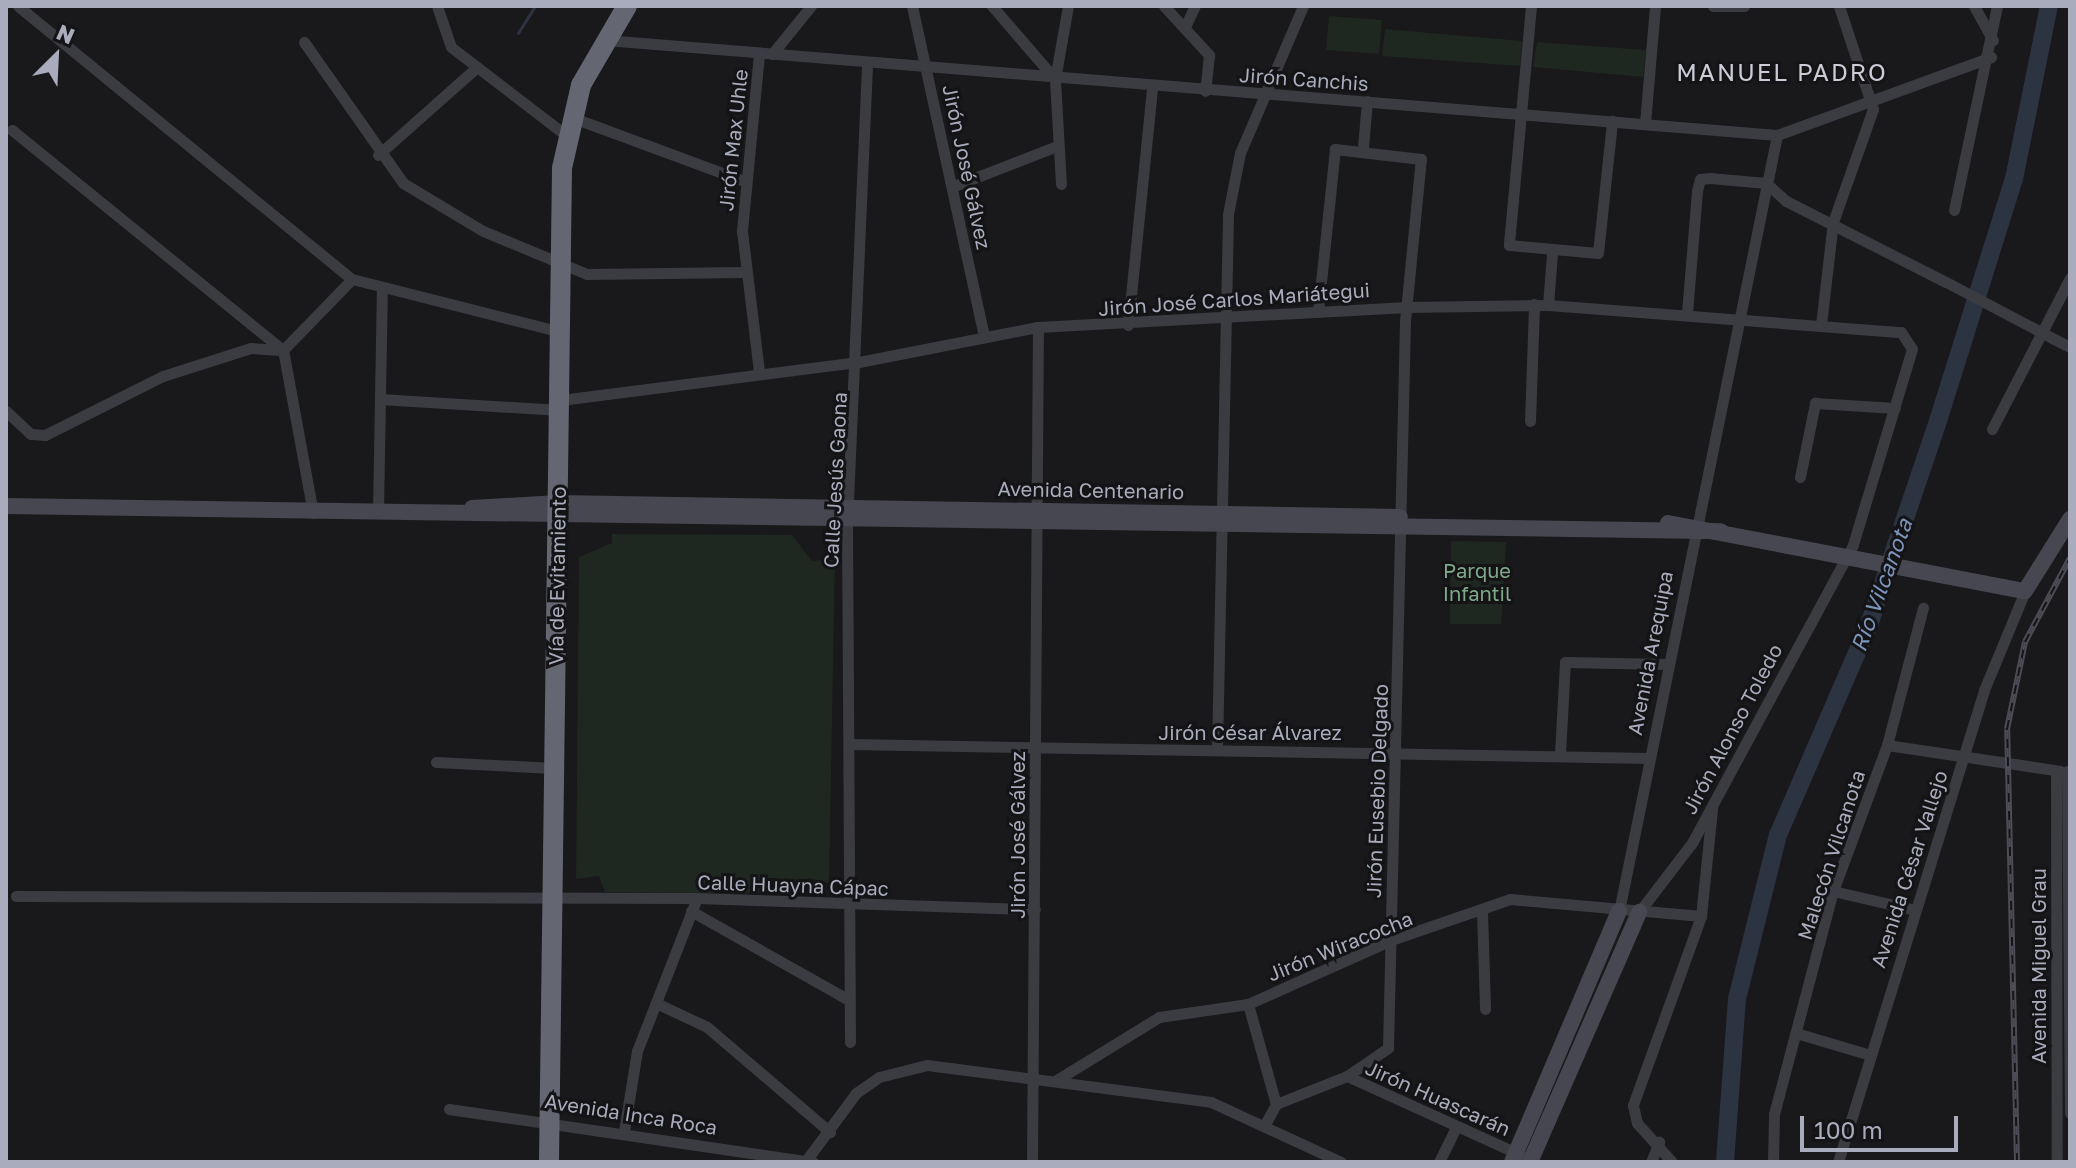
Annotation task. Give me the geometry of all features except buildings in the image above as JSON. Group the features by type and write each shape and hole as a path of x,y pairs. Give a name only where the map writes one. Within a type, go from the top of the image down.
{"highway":[{"name":"Vía de Evitamiento","path":"549,1162 561,405 559,263 569,127 603,40 627,6"}],"street":[{"path":"18,6 352,279 561,332"},
{"path":"437,6 442,30 451,47 475,69 569,127 744,181"},
{"path":"772,54 811,6"},
{"name":"Jirón José Gálvez","path":"912,6 954,186 984,337"},
{"path":"992,6 1055,79"},
{"path":"1061,184 1055,79 1068,6"},
{"path":"1164,6 1209,55 1205,91"},
{"path":"1185,27 1195,6"},
{"path":"1217,750 1224,320 1233,184 1265,95 1303,6"},
{"path":"1531,6 1509,245 1552,254 1598,253 1612,121"},
{"path":"1645,123 1655,6"},
{"path":"1713,6 1744,6"},
{"path":"1821,325 1833,222 1873,99 1839,6"},
{"path":"1974,6 1993,40"},
{"path":"1954,210 1991,57 1997,6"},
{"name":"Jirón Canchis","path":"603,40 928,70 1367,101 1777,135 1991,57"},
{"path":"304,42 378,155 445,210 559,263 595,275 744,272"},
{"name":"Jirón Max Uhle","path":"759,54 744,181 744,272 759,372"},
{"name":"Calle Jesús Gaona","path":"850,1042 847,524 852,506 859,362 867,64"},
{"path":"378,155 475,69"},
{"path":"1128,325 1152,88"},
{"path":"1318,312 1335,149 1363,147 1367,101"},
{"path":"12,130 149,246 283,350 313,513"},
{"name":"Avenida Arequipa","path":"1525,1160 1619,911 1777,135"},
{"path":"954,186 1057,146"},
{"name":"Jirón Eusebio Delgado","path":"1276,1104 1347,1076 1388,1048 1407,307 1421,159 1363,147"},
{"path":"1687,313 1700,179 1766,183 1833,222 2070,347"},
{"path":"1548,305 1552,254"},
{"path":"1992,429 2070,278"},
{"path":"6,411 31,434 45,435 163,376 251,348 283,350 352,279"},
{"path":"378,512 382,287"},
{"path":"1530,421 1534,304"},
{"name":"Jirón José Carlos Mariátegui","path":"380,399 561,405 759,372 859,362 1038,327 1224,320 1407,307 1534,304 1687,313 1821,325 1911,338"},
{"name":"Jirón José Gálvez","path":"1032,1162 1035,1080 1038,327"},
{"name":"Jirón Alonso Toledo","path":"1639,912 1713,802 1846,558 1895,408 1911,338"},
{"path":"1800,477 1815,403 1895,408"},
{"path":"6,506 313,513 558,511 847,524 1035,515 1220,522 1400,522 1695,529 1721,531 2025,591 2070,519"},
{"name":"Avenida Centenario","path":"558,511 852,506 1035,515"},
{"name":"Avenida César Vallejo","path":"1838,1162 1867,1054 2025,591"},
{"name":"Malecón Vilcanota","path":"1773,1162 1774,1114 1833,891 1887,745 1923,608"},
{"path":"1560,754 1565,662 1668,664"},
{"name":"Jirón César Álvarez","path":"850,744 1035,749 1397,751 1649,758"},
{"path":"1887,745 1965,760 2064,771"},
{"path":"436,762 553,768"},
{"name":"Avenida Miguel Grau","path":"2064,771 2070,1113"},
{"name":"Avenida Miguel Grau","path":"2057,1162 2064,771"},
{"path":"1672,1162 1659,1142 1637,1123 1633,1105 1701,916 1713,802"},
{"path":"1833,891 1915,910"},
{"name":"Calle Huayna Cápac","path":"16,896 697,898 847,906 1035,909"},
{"path":"624,1131 637,1051 697,898"},
{"name":"Jirón Wiracocha","path":"1055,1081 1159,1017 1248,1004 1391,940 1482,912 1510,899 1701,916"},
{"path":"691,911 849,1000"},
{"path":"1482,912 1485,1009"},
{"path":"1525,1160 1639,912"},
{"path":"656,1003 707,1027 830,1132"},
{"path":"1248,1004 1276,1104 1264,1126"},
{"path":"1796,1033 1867,1054"},
{"path":"806,1162 830,1132 839,1110 879,1077 927,1065 1211,1102 1341,1162"},
{"name":"Jirón Huascarán","path":"1347,1076 1525,1160"},
{"path":"2057,1100 2070,1099"},
{"name":"Avenida Inca Roca","path":"449,1109 550,1119 814,1162"},
{"path":"1439,1162 1456,1127"},
{"path":"1651,1162 1659,1142"}],"green space":[{"path":"1329,16 1382,20 1379,54 1326,50"},
{"path":"1385,29 1522,41 1520,66 1382,56"},
{"path":"1537,42 1646,50 1643,77 1533,67"},
{"path":"612,534 792,535 812,561 835,559 829,883 808,878 798,894 605,892 599,876 576,879 579,557 612,543"},
{"name":"Parque Infantil","path":"1451,541 1506,542 1501,624 1450,624"}],"waterway":[{"path":"518,33 535,6"},
{"name":"Río Vilcanota","path":"1725,1162 1737,999 1778,835 1870,622 1938,421 2014,179 2049,6"}],"railway":[{"path":"2017,1162 2007,729 2025,642 2070,558"}],"district":[{"name":"MANUEL PADRO","path":"1782,72"}]}
